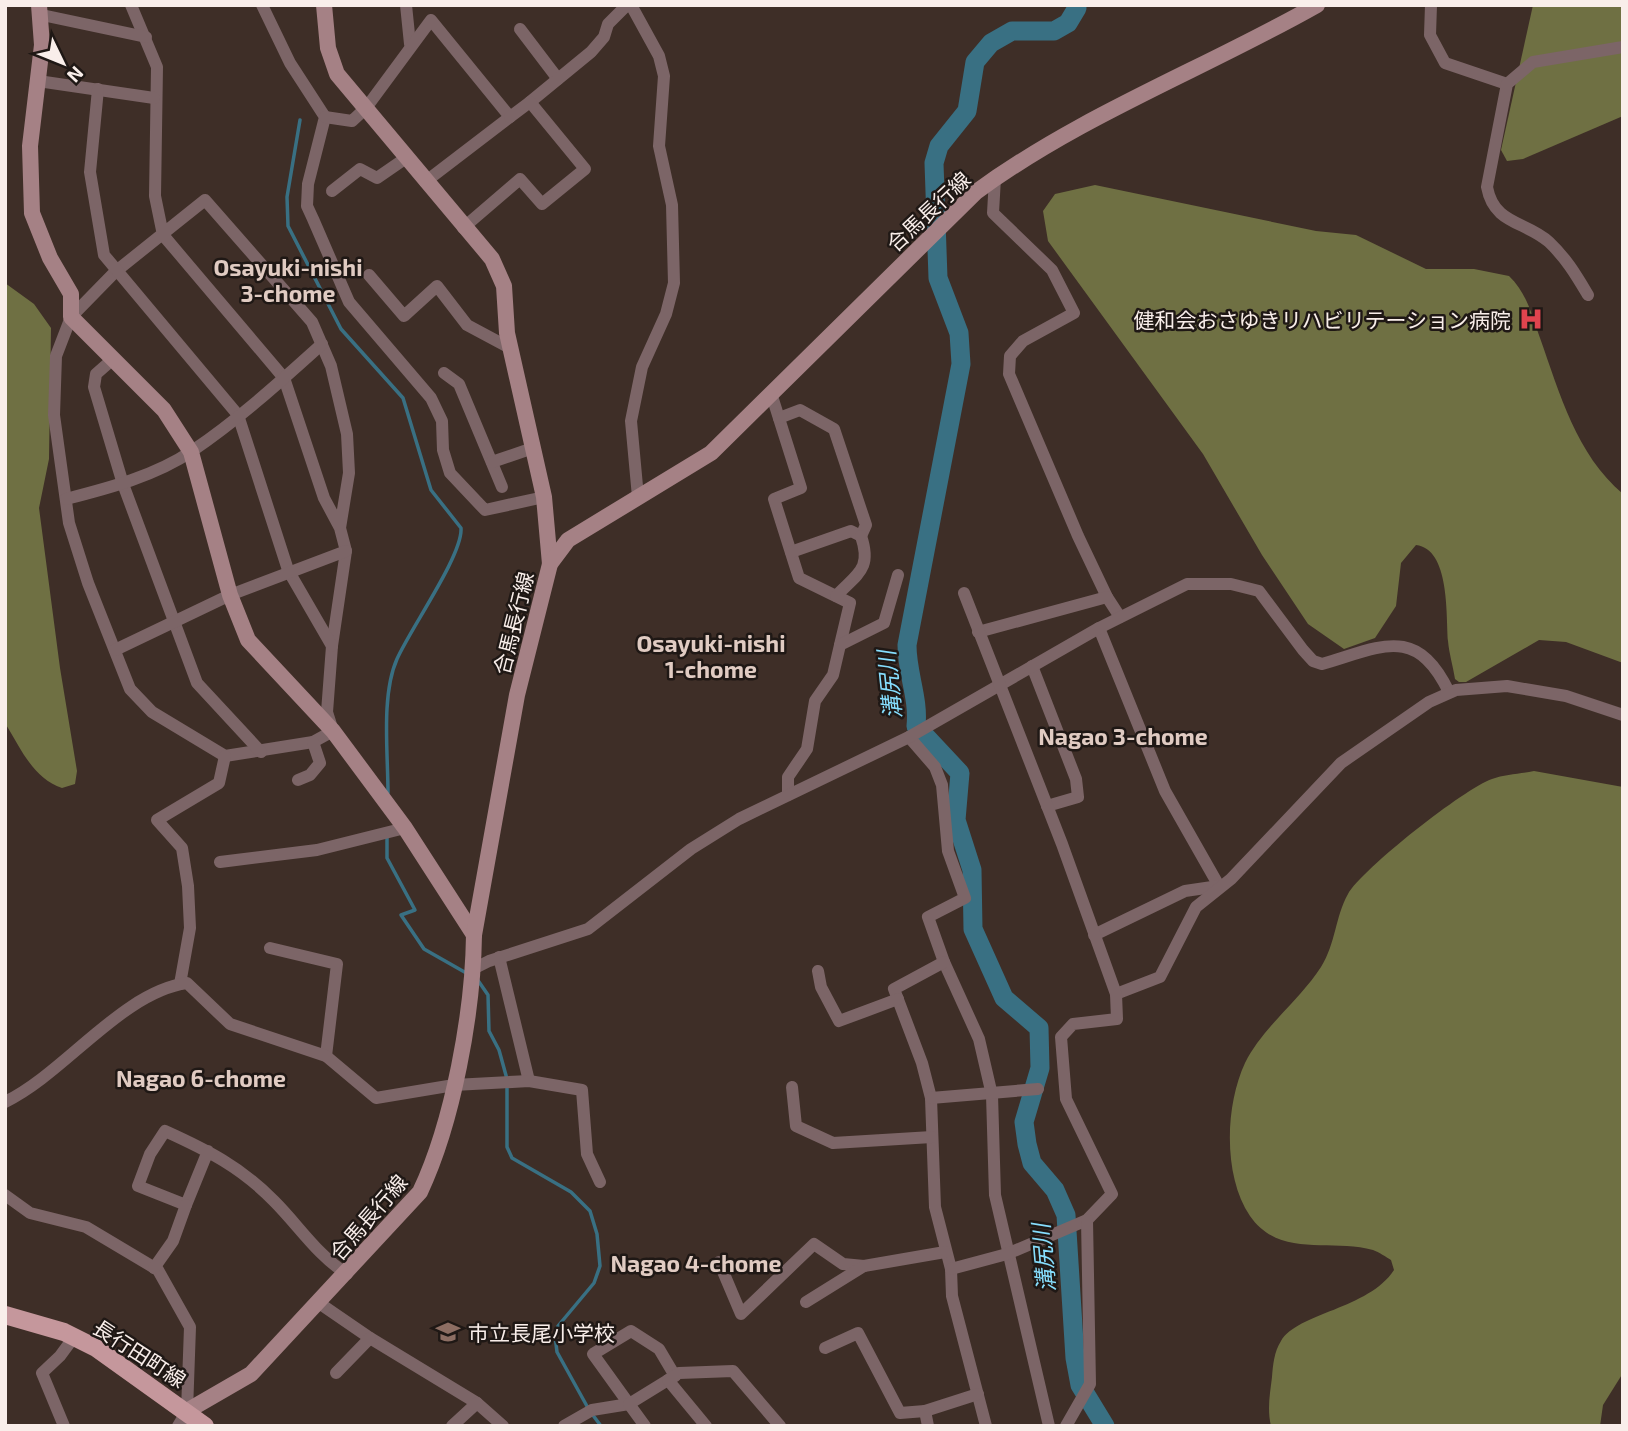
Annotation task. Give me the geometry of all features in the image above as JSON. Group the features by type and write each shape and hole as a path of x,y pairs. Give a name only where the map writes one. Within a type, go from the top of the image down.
{"main road":[{"path":"324,5 328,48 337,74 463,228 492,259 504,286 510,348 544,497 550,564"},
{"name":"合馬長行線","path":"183,1418 251,1374 347,1274 420,1192 435,1161 454,1085 473,969 474,935 517,695 550,564 568,540 711,453 940,227 995,178 1081,124 1263,36 1317,5"},
{"path":"41,10 38,81 30,146 32,213 50,258 71,294 71,317 164,410 191,452 230,595 248,640 333,732 405,828 474,935"},
{"name":"長行田町線","path":"5,1315 74,1337 96,1348 183,1418 205,1426"}],"street":[{"path":"131,5 158,66 155,98 155,196 163,235 284,378 324,498 340,528 345,551 332,646 327,712 333,732 313,742 225,756 152,712 130,689 88,583 69,523 54,415 56,356 71,317 115,272 163,235 205,200 312,322 322,344 331,366 347,434 349,473 340,528"},
{"path":"262,5 290,63 325,117 308,184 307,206 349,302 431,398 442,421 443,450 450,473 459,486 485,510 544,497"},
{"path":"406,5 410,44"},
{"path":"425,182 591,52 604,37 608,24 629,5 659,56 664,76 659,146 672,205 674,283 666,314 642,367 631,421 638,497"},
{"path":"1431,5 1430,35 1445,63 1507,84"},
{"path":"41,10 146,37"},
{"path":"325,117 352,121 366,108 410,44 431,20 510,117"},
{"path":"520,29 558,79"},
{"path":"1588,295 1569,262 1546,240 1505,218 1490,202 1487,187 1507,84 1533,62 1623,47"},
{"path":"38,81 155,98"},
{"path":"98,89 90,172 104,255 115,272 238,415 288,570 332,646"},
{"path":"463,228 520,179 542,204 585,169 530,102"},
{"path":"332,191 360,169 377,178 405,158"},
{"path":"995,178 993,213 1052,270 1074,313 1023,341 1010,356 1009,374 1107,597 1120,617"},
{"path":"369,275 404,316 438,286 467,325 510,348"},
{"path":"66,499 123,484 191,452 322,344"},
{"path":"113,359 96,374 94,387 123,484 174,622 197,683 261,752"},
{"path":"444,373 459,384 502,487"},
{"path":"772,393 801,488 774,499 799,578 850,603 833,675 816,701 807,750 788,777 788,795"},
{"path":"779,418 800,410 834,429 866,525 861,536 867,554 866,564 836,596"},
{"path":"492,462 533,448"},
{"path":"791,552 851,531 861,536"},
{"path":"115,650 288,570 345,551"},
{"path":"840,645 884,623 898,575"},
{"path":"473,969 499,957 588,929 691,849 738,819 909,737 1099,628 1187,584 1241,586 1259,591 1313,661 1322,664 1382,646 1404,646 1428,657 1449,692"},
{"path":"951,1269 1007,1254 1087,1220 1112,1194 1066,1099 1061,1037 1073,1024 1117,1019 1116,994 1047,806 964,593"},
{"path":"978,632 1107,597"},
{"path":"1099,628 1165,791 1219,886"},
{"path":"1032,666 1076,779 1078,797 1047,806"},
{"path":"1116,994 1160,977 1196,907 1231,878 1341,763 1408,716 1449,692 1507,686 1566,696 1623,715"},
{"path":"909,737 935,767 942,785 948,851 965,898 928,917 944,962 979,1039 992,1095 995,1195 1049,1426"},
{"path":"298,780 310,775 320,763 313,742"},
{"path":"180,984 190,928 184,861 182,848 157,820 219,783 225,756"},
{"path":"220,862 317,850 405,828"},
{"path":"1094,935 1185,891 1219,886"},
{"path":"270,948 337,964 326,1056"},
{"path":"499,957 529,1081"},
{"path":"944,962 894,989 922,1063 931,1098 935,1207 951,1269 952,1296 986,1426"},
{"path":"818,971 821,986 839,1021 898,999"},
{"path":"5,1102 32,1086 105,1027 154,995 187,983 230,1024 326,1056 376,1098 454,1085 529,1081 582,1090 587,1154 600,1182"},
{"path":"792,1087 796,1126 832,1143 932,1137"},
{"path":"931,1098 992,1095 1038,1089"},
{"path":"186,1205 138,1186 150,1154 165,1131 227,1159 274,1200 327,1261 347,1274"},
{"path":"154,1268 173,1241 208,1151"},
{"path":"5,1195 30,1213 86,1227 154,1268 190,1327 183,1418"},
{"path":"1066,1426 1090,1384 1087,1220"},
{"path":"719,1262 741,1314 814,1244 843,1264 864,1266 945,1252"},
{"path":"806,1302 864,1266"},
{"path":"319,1303 370,1338 477,1403 503,1426"},
{"path":"645,1426 593,1354 631,1331 659,1349 672,1378 706,1426"},
{"path":"825,1348 858,1333 900,1413 925,1411 978,1394"},
{"path":"64,1426 42,1373 61,1356 74,1337"},
{"path":"336,1373 370,1338"},
{"path":"564,1426 592,1409 629,1404 672,1378 733,1371 780,1426"},
{"path":"452,1426 477,1403"},
{"path":"925,1411 928,1426"}],"green space":[{"path":"1533,5 1623,5 1623,116 1523,159 1507,161 1501,150"},
{"path":"1095,185 1316,231 1356,235 1426,269 1474,269 1509,276 1528,305 1571,422 1581,442 1593,461 1623,494 1623,663 1566,642 1539,640 1466,682 1459,682 1455,679 1449,650 1441,570 1427,549 1416,545 1401,563 1396,606 1375,638 1344,649 1308,624 1262,555 1203,454 1048,241 1043,211 1055,194"},
{"path":"5,283 34,304 51,328 49,459 39,508 77,771 75,784 62,788 35,770 5,723"},
{"path":"1534,771 1623,787 1623,1373 1603,1405 1600,1426 1271,1426 1269,1408 1273,1368 1281,1341 1302,1324 1368,1294 1394,1270 1391,1260 1373,1250 1307,1245 1276,1238 1262,1229 1250,1216 1241,1200 1231,1161 1231,1120 1238,1080 1261,1038 1321,967 1330,949 1340,912 1357,882 1393,849 1460,797 1497,777"}],"waterway":[{"name":"溝尻川","path":"1077,8 1068,23 1054,31 1012,31 991,43 975,62 967,111 939,146 934,163 938,278 959,333 961,364 907,645 916,706 916,726 960,773 956,820 972,870 973,929 1004,998 1039,1028 1040,1068 1024,1122 1027,1144 1032,1163 1055,1190 1066,1215 1075,1358 1080,1385 1105,1426"},
{"path":"300,120 287,197 288,226 341,329 403,398 431,490 461,528 454,556 397,659 392,673 386,725 388,793"},
{"path":"387,836 387,858 415,910 401,915 424,949 468,974"},
{"path":"477,979 488,995 489,1031 499,1050 507,1079 507,1147 512,1158 571,1192 590,1211 597,1234 600,1266 594,1283 558,1326 555,1336 557,1352 588,1408"},
{"path":"592,1414 601,1426"}],"place":[{"name":"健和会おさゆきリハビリテーション病院","path":"1531,319"},
{"name":"市立長尾小学校","path":"448,1332"}],"district":[{"name":"Osayuki-nishi 3-chome","path":"288,280"},
{"name":"Osayuki-nishi 1-chome","path":"711,656"},
{"name":"Nagao 3-chome","path":"1123,736"},
{"name":"Nagao 6-chome","path":"201,1078"},
{"name":"Nagao 4-chome","path":"696,1263"}]}
